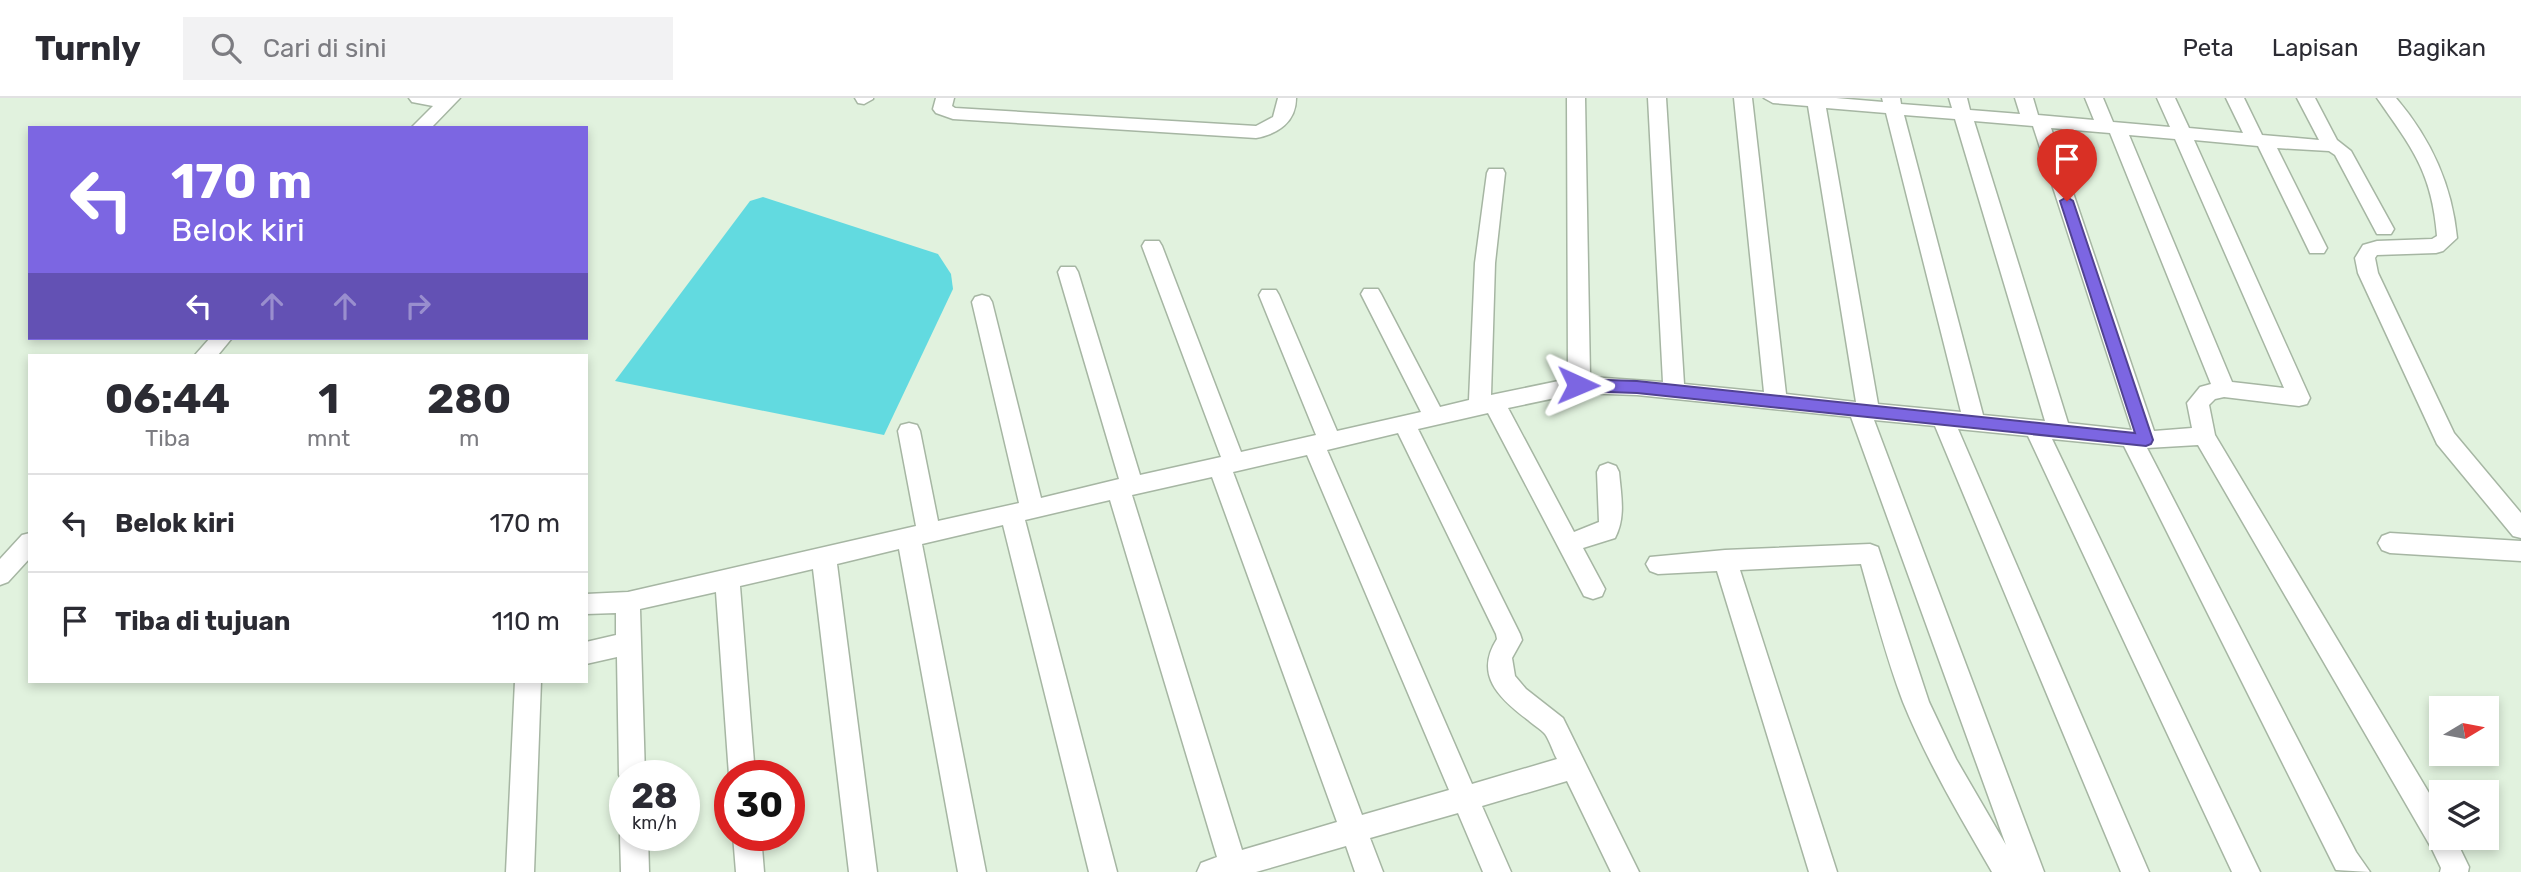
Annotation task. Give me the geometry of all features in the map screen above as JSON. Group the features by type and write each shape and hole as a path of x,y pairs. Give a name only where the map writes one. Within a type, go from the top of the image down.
{"street":[{"path":"418,98 448,100"},
{"path":"945,98 942,109 953,113 1256,132 1268,130 1281,119 1287,108 1287,98"},
{"path":"1576,98 1578,385"},
{"path":"1657,98 1674,391"},
{"path":"1743,98 1776,402"},
{"path":"1773,98 1961,106 2036,121 2329,144 2342,151 2384,229"},
{"path":"2024,98 2036,121 2138,440 2339,848 2356,872"},
{"path":"2094,98 2111,128 2224,389"},
{"path":"2166,98 2299,398 2224,389 2208,393 2198,403 2204,436 2442,840 2455,867 2454,872"},
{"path":"2235,98 2317,248"},
{"path":"2305,98 2329,144"},
{"path":"2386,98 2406,121 2426,156 2438,189 2447,239 2436,246 2370,250 2365,258 2368,274 2445,438 2521,529"},
{"path":"422,126 448,100"},
{"path":"1815,100 1864,411 2030,872"},
{"path":"1892,103 1975,422"},
{"path":"1961,106 2048,430 2246,872"},
{"path":"1496,173 1485,263 1487,404 1569,542 1593,589"},
{"path":"1152,246 1369,872"},
{"path":"1068,272 1227,870 1463,797 1572,767"},
{"path":"1371,294 1434,416"},
{"path":"1269,295 1321,441 1463,797 1497,872"},
{"path":"982,302 1022,511 1104,872"},
{"path":"206,354 220,340"},
{"path":"588,604 628,602 1321,441 1578,385 1674,391 2138,440 2204,436"},
{"path":"1943,419 2135,872"},
{"path":"1404,423 1508,634 1510,640 1500,656 1503,678 1517,697 1554,726 1625,872"},
{"path":"909,430 919,535 972,872"},
{"path":"1569,542 1607,531 1611,522 1608,472"},
{"path":"2390,543 2521,551"},
{"path":"1658,564 1870,554 1916,703 1943,761 2007,872"},
{"path":"824,558 863,872"},
{"path":"1725,560 1823,872"},
{"path":"727,578 741,760"},
{"path":"628,602 632,760"},
{"path":"588,653 629,643"},
{"path":"520,872 528,683"},
{"path":"634,851 635,872"},
{"path":"748,851 750,872"}],"water":[{"path":"763,197 938,254 951,274 953,289 884,435 615,381 750,201"}],"route":[{"path":"1578,385 1637,387 2146,440 2067,201"}]}
